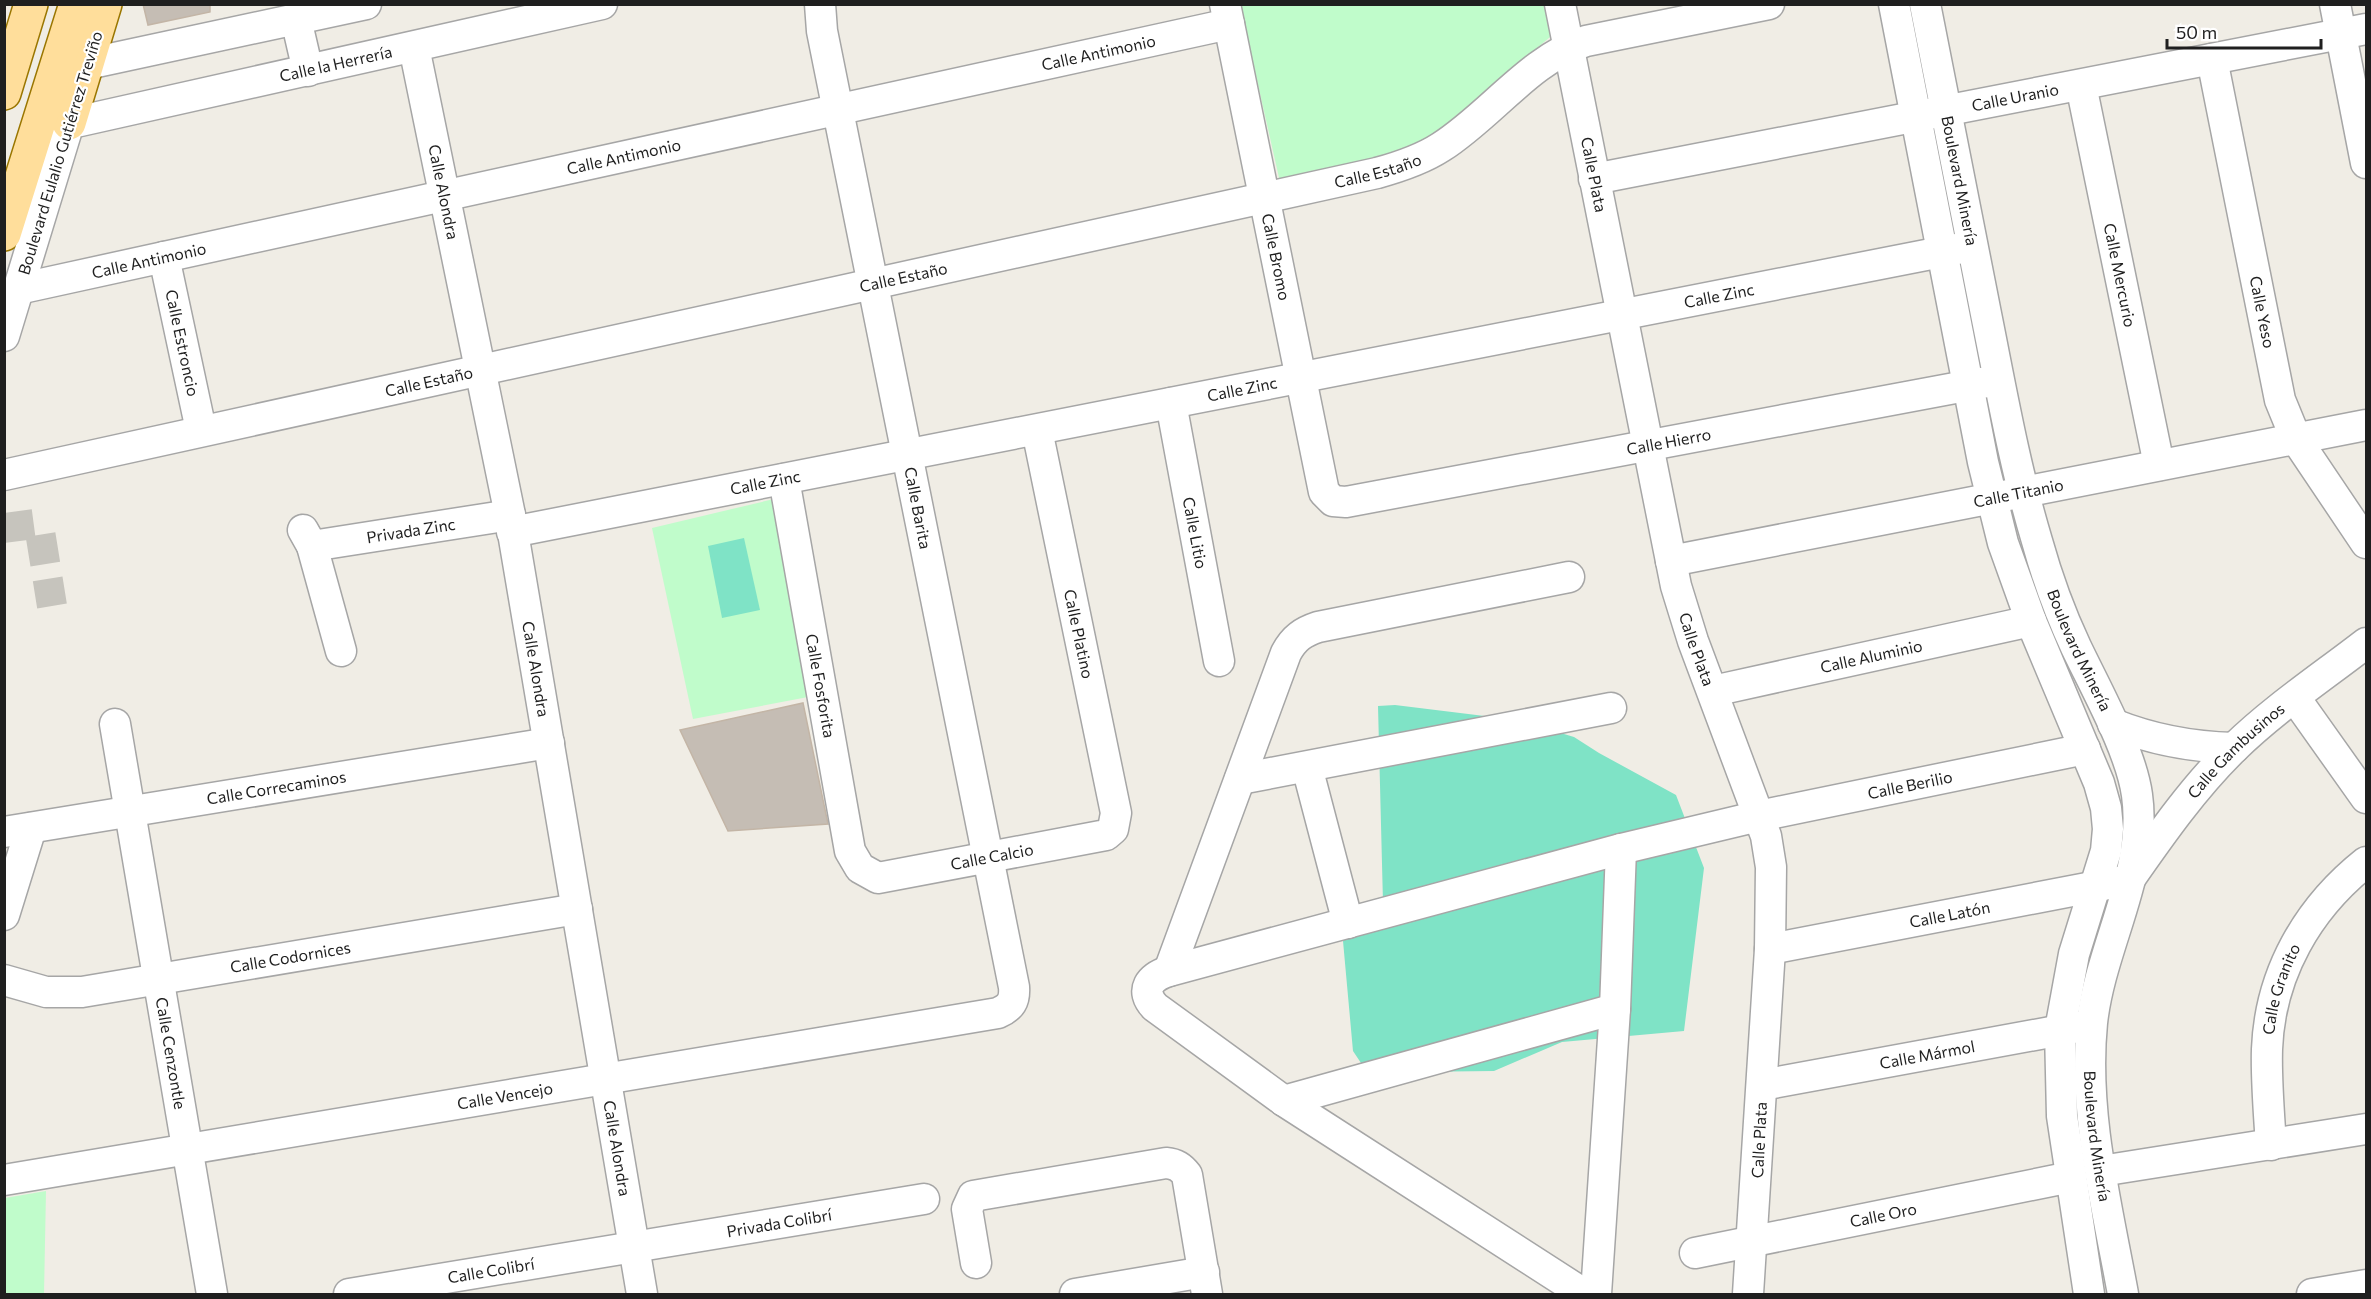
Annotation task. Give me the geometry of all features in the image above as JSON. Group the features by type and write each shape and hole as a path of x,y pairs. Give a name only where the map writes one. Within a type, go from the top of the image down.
{"main road":[{"path":"4,93 13,39 32,4"},
{"name":"Boulevard Eulalio Gutiérrez Treviño","path":"4,234 76,4"},
{"name":"Boulevard Eulalio Gutiérrez Treviño","path":"69,123 105,4"}],"street":[{"path":"87,64 366,4"},
{"name":"Calle la Herrería","path":"37,130 414,47 509,15 602,4"},
{"name":"Calle Barita","path":"820,4 822,31 1014,987 1015,995 1007,1009"},
{"name":"Calle Plata","path":"1560,4 1671,561 1690,631 1713,691 1747,819 1766,836 1771,867 1770,949 1748,1294"},
{"name":"Calle Estaño","path":"4,475 1377,173 1423,158 1442,147 1546,61 1568,47 1586,41 1769,4"},
{"name":"Boulevard Minería","path":"1894,4 1968,386 2003,543 2031,621 2099,783 2106,808 2108,829 2106,851 2074,954 2060,1030 2062,1116 2089,1294"},
{"name":"Boulevard Minería","path":"1925,4 2022,491 2050,583 2113,724 2137,791 2140,816 2138,843 2102,968 2092,1024 2091,1085 2101,1171 2123,1294"},
{"path":"2335,4 2354,32 2367,163"},
{"name":"Calle Antimonio","path":"18,289 838,110 1227,14"},
{"name":"Calle Bromo","path":"1227,14 1324,492 1327,498 1338,503"},
{"path":"296,19 308,71"},
{"name":"Calle Uranio","path":"1594,179 2354,32"},
{"name":"Calle Alondra","path":"414,47 511,523 642,1294"},
{"name":"Calle Yeso","path":"2212,59 2280,400 2296,439 2367,543"},
{"name":"Calle Mercurio","path":"2081,85 2159,465"},
{"name":"Boulevard Eulalio Gutiérrez Treviño","path":"4,336 69,123"},
{"name":"Calle Zinc","path":"511,523 784,479 1972,246"},
{"name":"Calle Estroncio","path":"164,257 201,430"},
{"name":"Calle Hierro","path":"1338,503 1999,380"},
{"name":"Calle Litio","path":"1171,403 1220,661"},
{"name":"Calle Titanio","path":"1671,561 2367,425"},
{"name":"Calle Platino","path":"1037,430 1116,813 1113,829 1106,835"},
{"name":"Calle Fosforita","path":"784,479 850,850 860,868 878,878"},
{"name":"Privada Zinc","path":"341,651 308,538 511,523"},
{"path":"1569,577 1305,632 1291,644 1169,971 1157,975 1150,982 1148,991 1150,1001 1284,1101 1584,1294"},
{"name":"Calle Aluminio","path":"1713,691 2031,621"},
{"name":"Calle Gambusinos","path":"2129,880 2182,807 2234,748 2367,643"},
{"path":"2056,682 2087,670"},
{"path":"2295,698 2367,798"},
{"path":"1240,779 1611,708"},
{"name":"Calle Cenzontle","path":"115,724 212,1294"},
{"path":"2113,724 2172,743 2202,748 2234,748"},
{"name":"Calle Correcaminos","path":"18,830 549,743"},
{"name":"Calle Berilio","path":"1169,971 1621,849 1747,819 2085,749"},
{"path":"1307,767 1348,923"},
{"path":"4,915 18,830"},
{"name":"Calle Calcio","path":"878,878 989,859 1106,835"},
{"path":"1596,1294 1615,1009 1621,849"},
{"name":"Calle Granito","path":"2271,1145 2267,1050 2272,1009 2281,974 2293,947 2327,897 2367,862"},
{"name":"Calle Latón","path":"1770,949 2129,880"},
{"name":"Calle Codornices","path":"4,980 46,992 64,993 577,909"},
{"name":"Calle Vencejo","path":"4,1180 1007,1009"},
{"path":"1284,1101 1615,1009"},
{"name":"Calle Mármol","path":"1762,1085 2092,1024"},
{"path":"2101,1171 2367,1129"},
{"path":"976,1263 967,1209 973,1197 1166,1163 1181,1168 1187,1175 1205,1283 1075,1294"},
{"name":"Calle Oro","path":"1695,1253 2071,1177"},
{"name":"Privada Colibrí","path":"634,1248 924,1198"},
{"name":"Calle Colibrí","path":"349,1294 634,1248"},
{"path":"2312,1294 2367,1285"}],"green space":[{"path":"1240,5 1550,5 1556,32 1417,149 1280,182"},
{"path":"774,499 808,697 693,719 652,528"},
{"path":"744,538 760,610 722,618 708,546"},
{"path":"1395,705 1517,720 1574,737 1676,795 1704,868 1684,1031 1562,1042 1494,1071 1408,1072 1365,1069 1353,1051 1343,941 1383,903 1378,706"},
{"path":"46,1191 44,1294 5,1294 5,1198"}],"building":[{"path":"143,4 210,4 210,12 148,25"},
{"path":"803,703 828,824 728,831 680,730"}],"tunnel":[{"path":"4,528 39,525 52,606"}]}
